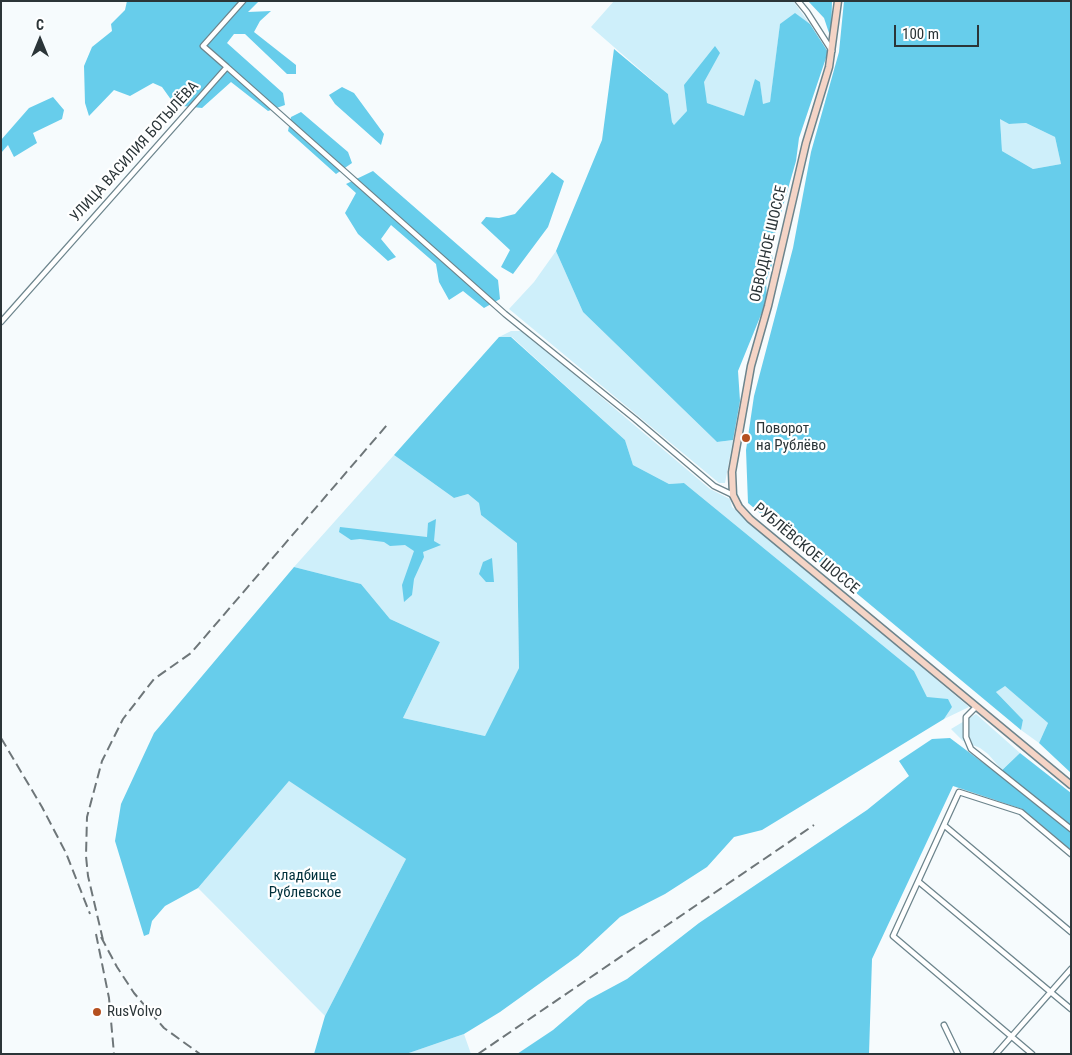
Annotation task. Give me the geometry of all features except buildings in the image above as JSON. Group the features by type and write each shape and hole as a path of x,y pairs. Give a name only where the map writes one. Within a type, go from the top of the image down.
{"street":[{"path":"227,67 203,46 244,1"},
{"path":"798,1 808,12 832,52"},
{"name":"ОБВОДНОЕ ШОССЕ","path":"733,495 732,472 751,366 768,306 806,143 832,52 838,1"},
{"name":"РУБЛЁВСКОЕ ШОССЕ","path":"227,67 505,314 635,419 714,486 733,495 739,507 750,519 1071,785"},
{"name":"УЛИЦА ВАСИЛИЯ БОТЫЛЁВА","path":"1,322 227,67"},
{"path":"976,707 966,717 966,737 971,749 1071,829"},
{"path":"1032,1054 894,939 894,933 945,826 958,794 961,792 1021,812 1071,854"},
{"path":"945,826 1071,932"},
{"path":"919,882 1071,1009"},
{"path":"996,1054 1071,969"},
{"path":"944,1026 958,1054"}],"green space":[{"path":"614,1 793,1 810,24 795,14 780,25 770,103 763,105 760,83 744,117 707,103 705,93 674,125 668,94 591,27"},
{"path":"1000,118 1009,124 1026,123 1055,137 1061,164 1033,169 1002,151"},
{"path":"556,251 583,312 717,442 733,440 725,483 719,483 509,309 534,282"},
{"path":"511,331 523,331 710,489 730,499 732,507 969,707 944,719 952,707 927,697 914,671 684,483 669,484 633,465 625,440 512,337 499,337"},
{"path":"394,455 454,498 468,494 479,503 481,515 517,542 519,668 485,736 403,718 440,642 390,619 361,584 294,567"},
{"path":"1004,685 1048,723 1039,743 1021,730 1023,720 996,692"},
{"path":"976,714 1020,753 1002,770 988,754 980,748 963,741 951,729"},
{"name":"кладбище Рублевское","path":"289,781 406,859 325,1016 198,888"},
{"path":"464,1034 471,1054 406,1054"}],"shaded area":[{"path":"127,1 259,1 248,12 271,11 260,21 254,32 296,65 296,74 287,74 245,34 234,34 227,43 283,93 285,105 268,111 231,82 202,108 183,106 172,101 162,87 153,83 130,96 114,90 89,116 85,103 84,66 92,47 112,31 111,24 125,10"},
{"path":"808,1 832,1 831,39 824,18"},
{"path":"844,1 1071,1 1071,773 1039,743 1048,723 1005,686 996,692 1023,720 1021,730 748,503 746,450 754,396 793,248 811,152 839,52","holes":["1000,119 1009,124 1026,123 1055,137 1061,164 1033,169 1002,151"]},
{"path":"795,13 810,24 828,52 799,138 796,161 771,248 773,262 766,281 767,300 738,371 740,401 733,440 717,442 583,312 556,251 602,140 614,49 668,94 674,125 687,111 684,85 715,46 720,53 704,82 707,103 744,116 755,79 760,82 763,104 770,102 780,24"},
{"path":"342,87 354,93 384,134 381,145 335,104 329,95"},
{"path":"53,97 64,110 62,119 33,133 37,143 14,157 8,145 1,153 1,140 29,108"},
{"path":"301,112 348,152 352,163 336,174 288,131 291,117"},
{"path":"373,171 498,280 500,299 484,308 463,291 449,300 439,282 436,264 391,225 381,239 396,257 388,261 358,234 345,213 356,193 346,184"},
{"path":"552,172 564,181 548,227 513,274 501,267 510,250 481,223 486,217 499,218 515,214"},
{"path":"499,337 511,337 625,440 633,465 669,484 684,483 914,671 927,697 948,699 952,707 944,719 762,830 734,837 707,867 665,894 620,917 578,956 500,1012 464,1034 406,1054 314,1054 325,1016 406,859 289,781 198,888 165,906 152,921 149,934 144,936 115,841 121,804 154,733 294,567 361,584 390,619 440,642 403,718 485,736 519,668 517,543 481,515 479,503 468,494 454,498 394,455"},
{"path":"436,519 434,541 441,545 423,552 424,557 414,579 412,595 404,602 402,585 414,551 405,545 390,546 384,542 360,539 351,540 339,532 340,527 427,537 428,523"},
{"path":"492,558 494,582 486,582 479,574 483,562"},
{"path":"950,738 998,774 1020,753 1071,793 1071,850 1022,809 953,786 872,959 869,1054 517,1054 553,1030 588,1000 627,979 699,923 867,810 909,776 899,761 932,739"}],"railway":[{"path":"103,940 88,876 86,856 87,817 102,761 123,719 154,679 191,653 387,425"},
{"path":"1,738 42,807 66,853 90,914"},
{"path":"478,1054 814,825"},
{"path":"96,934 109,998 114,1054"},
{"path":"101,937 134,993 164,1028 200,1054"}],"place":[{"name":"Поворот на Рублёво","path":"746,438"},
{"name":"RusVolvo","path":"97,1012"}]}
